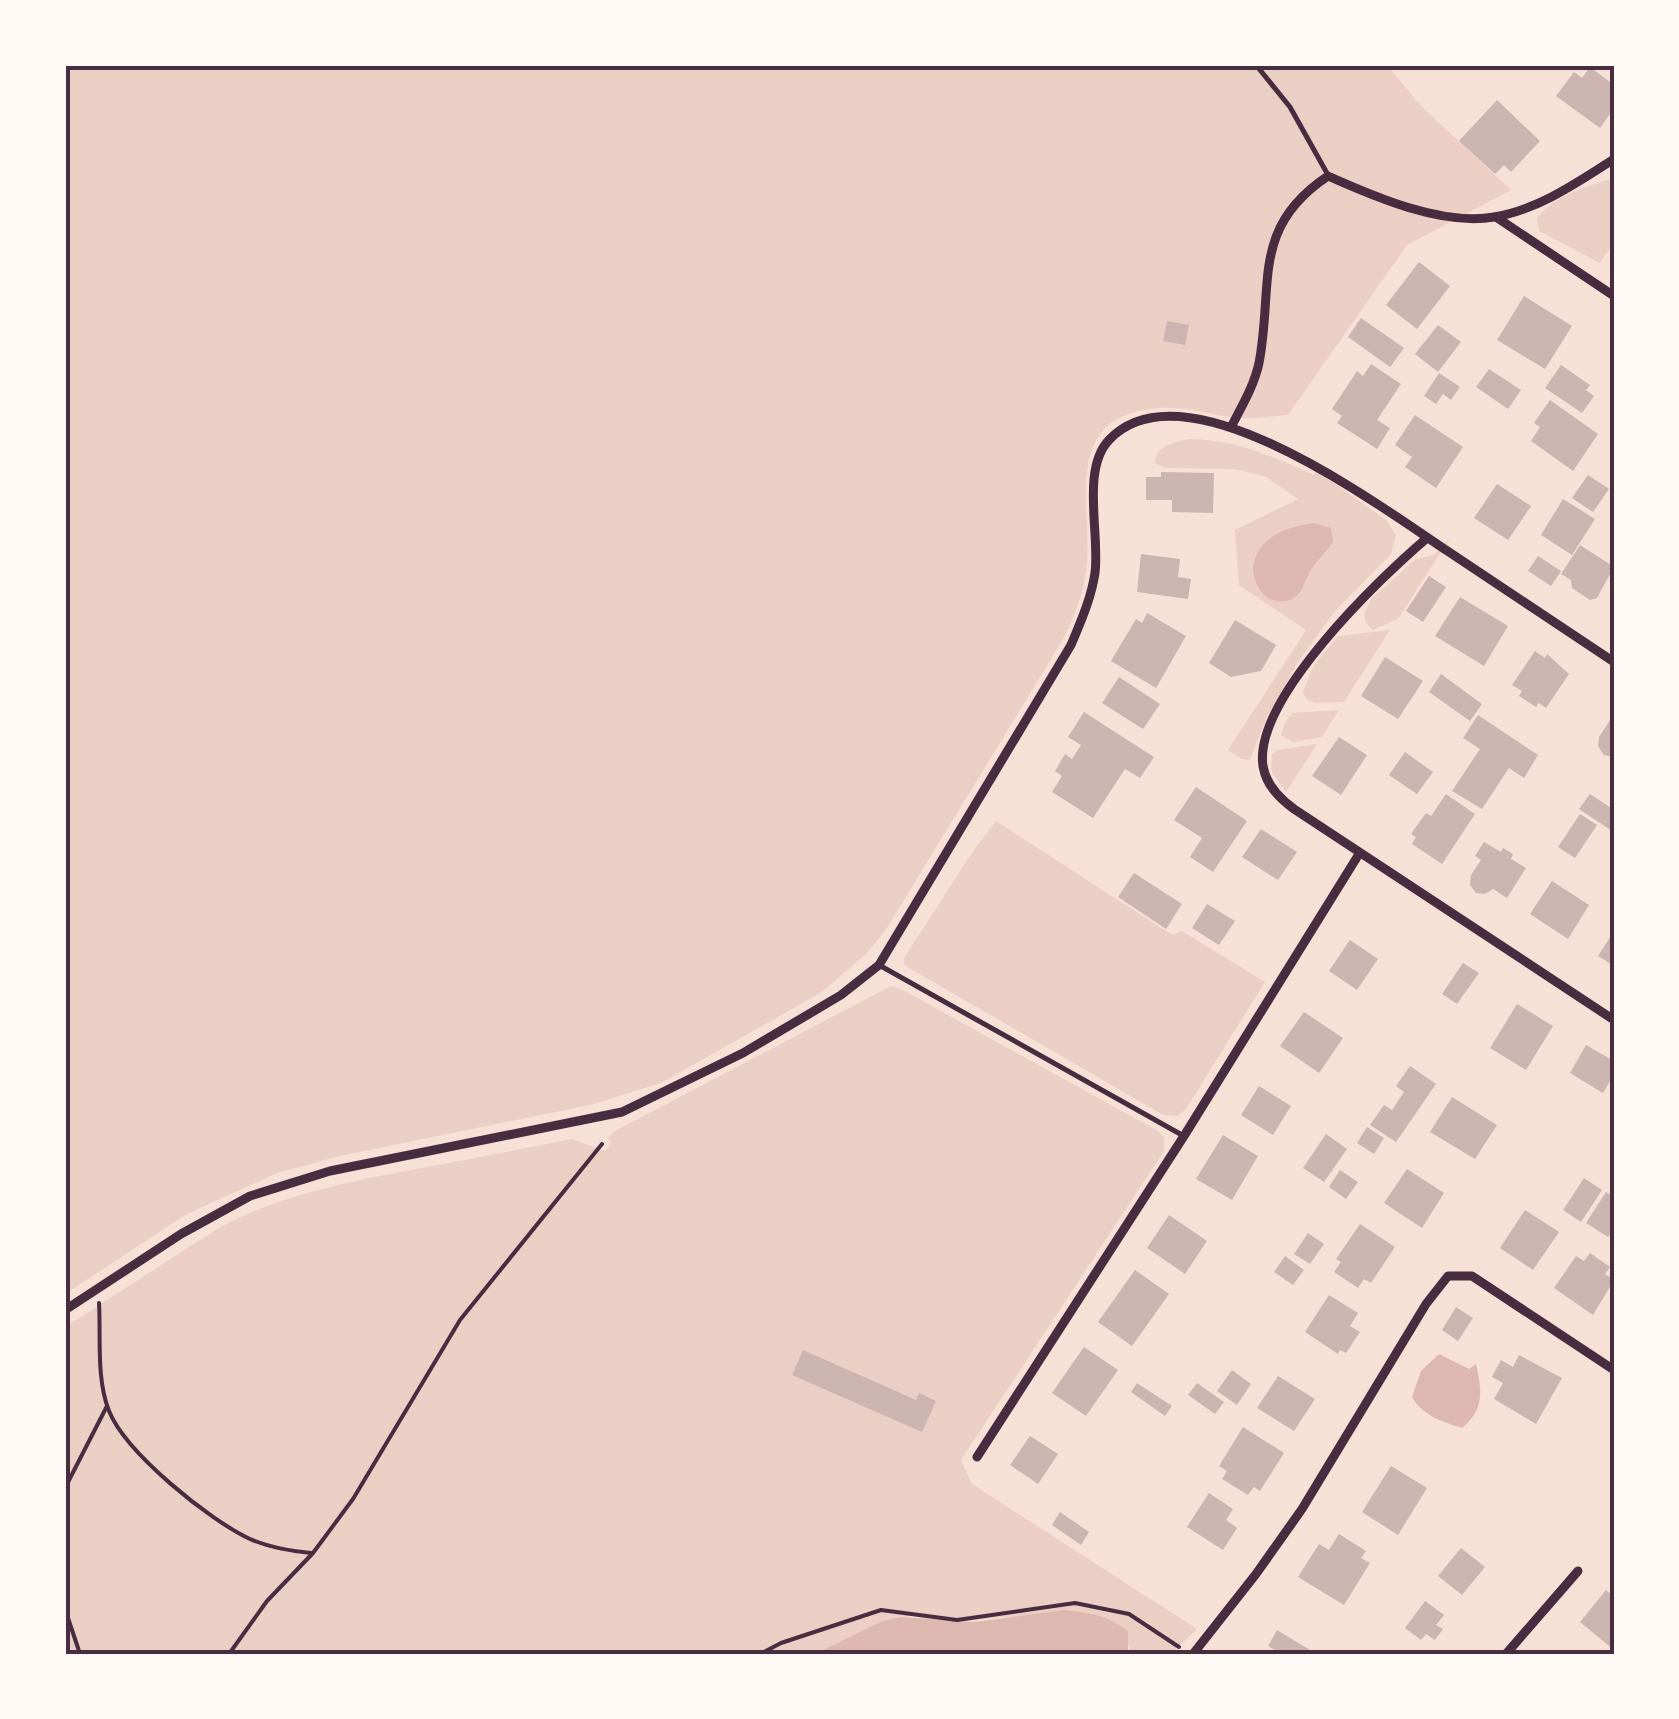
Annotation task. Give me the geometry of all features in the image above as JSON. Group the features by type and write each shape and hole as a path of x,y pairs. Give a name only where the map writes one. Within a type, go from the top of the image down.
{"street":[{"path":"1232,426 1250,390 1259,360 1266,271 1277,235 1292,205 1328,176 1411,208 1460,217 1496,217 1546,200 1614,159"},
{"path":"1496,217 1614,296"},
{"path":"65,1310 213,1214 289,1181 594,1120 636,1107 770,1038 842,994 879,965 1071,645 1089,604 1092,586 1097,541 1094,479 1099,456 1109,440 1128,426 1155,418 1188,417 1232,426 1263,439 1339,479 1614,662"},
{"path":"1427,538 1370,588 1324,639 1270,727 1263,750 1264,772 1276,794 1294,809 1614,1020"},
{"path":"977,1456 1184,1136 1359,854"},
{"path":"1191,1654 1302,1509 1437,1287 1448,1276 1472,1276 1504,1294 1614,1370"},
{"path":"1506,1654 1578,1571"}],"lane":[{"path":"1256,65 1290,107 1328,176"},
{"path":"879,965 1184,1136"}],"path":[{"path":"228,1654 266,1600 313,1553 353,1499 460,1320 602,1144"},
{"path":"99,1288 102,1382 107,1406 134,1451 228,1527 274,1548 313,1553"},
{"path":"65,1488 107,1406"},
{"path":"760,1654 881,1610 957,1620 1075,1602 1129,1614 1191,1654"},
{"path":"65,1610 80,1654"}],"shaded area":[{"path":"65,65 1387,65 1422,107 1511,190 1407,245 1288,415 1242,418 1164,408 1123,416 1105,429 1094,446 1088,467 1086,573 1065,636 887,928 867,953 822,992 661,1083 590,1105 340,1156 277,1173 187,1214 65,1294"},
{"path":"1614,178 1614,242 1600,263 1539,231 1537,218 1552,204"},
{"path":"1190,439 1239,446 1314,475 1317,471 1386,520 1396,535 1391,554 1336,610 1298,662 1266,719 1250,760 1228,750 1306,630 1239,585 1235,530 1298,499 1266,477 1236,469 1165,468 1155,463 1163,448"},
{"path":"1314,523 1331,528 1333,542 1295,597 1278,601 1266,596 1254,572 1256,557 1265,542 1284,530"},
{"path":"1450,538 1398,619 1373,630 1364,614 1371,599 1416,559 1434,555"},
{"path":"1390,630 1344,702 1307,700 1303,692 1314,665 1338,636"},
{"path":"1339,710 1322,737 1293,742 1281,735 1292,713"},
{"path":"1317,744 1286,792 1271,771 1272,755 1277,750"},
{"path":"996,821 1172,935 1182,931 1265,982 1178,1116 1163,1115 904,965 904,958"},
{"path":"891,986 1164,1137 1164,1151 961,1460 972,1484 1197,1629 1171,1654 1128,1654 1130,1646 1005,1617 955,1623 920,1616 882,1621 815,1654 65,1654 65,1327 214,1231 285,1200 360,1180 571,1139 605,1151 613,1132"},
{"path":"1439,1354 1469,1369 1476,1364 1480,1399 1475,1414 1462,1428 1428,1414 1412,1397 1421,1371"},
{"path":"1064,1610 1098,1616 1121,1626 1128,1631 1128,1654 815,1654 882,1621 901,1617 974,1622"}],"building":[{"path":"1590,67 1614,85 1614,108 1600,128 1556,96 1574,72 1582,78"},
{"path":"1497,100 1540,141 1511,172 1504,165 1495,174 1459,141"},
{"path":"1419,262 1450,286 1417,329 1386,305"},
{"path":"1524,296 1572,326 1545,369 1497,340"},
{"path":"1361,318 1404,348 1390,367 1348,337"},
{"path":"1167,321 1189,325 1185,345 1163,341"},
{"path":"1438,325 1461,342 1438,372 1415,354"},
{"path":"1371,364 1401,384 1377,420 1390,428 1377,449 1337,423 1342,416 1332,409 1357,371 1363,376"},
{"path":"1561,365 1590,385 1586,390 1594,396 1582,413 1545,388"},
{"path":"1489,369 1521,390 1508,409 1476,387"},
{"path":"1439,373 1460,387 1451,400 1443,394 1436,404 1424,396"},
{"path":"1550,400 1598,434 1573,471 1531,441 1540,427 1534,423"},
{"path":"1415,415 1463,447 1436,488 1405,467 1412,457 1395,445"},
{"path":"1161,472 1214,473 1213,513 1172,512 1172,500 1146,500 1146,477 1161,477"},
{"path":"1588,475 1609,489 1593,512 1572,498"},
{"path":"1497,484 1531,506 1508,540 1474,518"},
{"path":"1563,499 1595,519 1572,555 1541,535"},
{"path":"1580,545 1614,567 1597,598 1590,600 1572,588 1571,580 1561,574"},
{"path":"1141,554 1180,559 1178,577 1191,579 1188,599 1137,592"},
{"path":"1538,556 1561,571 1551,586 1528,571"},
{"path":"1429,576 1446,587 1423,622 1406,611"},
{"path":"1460,597 1508,626 1484,666 1435,636"},
{"path":"1147,613 1186,636 1156,688 1111,661 1136,619 1142,623"},
{"path":"1235,620 1276,645 1261,671 1231,677 1209,663"},
{"path":"1535,651 1545,658 1547,654 1569,674 1546,708 1539,703 1536,707 1519,696 1522,691 1512,685"},
{"path":"1385,657 1423,681 1398,719 1361,696"},
{"path":"1441,674 1482,704 1470,721 1429,692"},
{"path":"1119,677 1160,704 1143,729 1102,703"},
{"path":"1084,712 1154,757 1140,778 1125,769 1093,818 1052,792 1062,776 1055,771 1065,754 1072,759 1081,745 1068,737"},
{"path":"1614,714 1614,757 1604,755 1598,746 1599,737"},
{"path":"1478,715 1538,755 1524,778 1509,768 1482,809 1452,791 1480,749 1463,738"},
{"path":"1339,737 1367,755 1341,795 1312,776"},
{"path":"1405,752 1433,772 1417,794 1389,775"},
{"path":"1196,787 1247,821 1213,872 1190,857 1202,838 1174,820"},
{"path":"1446,794 1475,814 1442,864 1412,844 1416,837 1411,834 1426,813 1431,816"},
{"path":"1590,794 1614,810 1612,831 1579,809"},
{"path":"1580,814 1597,825 1575,858 1558,847"},
{"path":"1261,829 1297,852 1278,880 1242,857"},
{"path":"1484,842 1513,854 1511,859 1526,868 1507,898 1493,889 1485,894 1476,893 1470,885 1471,875 1481,860 1475,856"},
{"path":"1134,873 1182,904 1166,929 1118,897"},
{"path":"1552,881 1589,905 1568,939 1530,914"},
{"path":"1207,904 1235,921 1219,945 1192,928"},
{"path":"1614,931 1614,966 1598,956"},
{"path":"1350,940 1378,959 1357,990 1329,971"},
{"path":"1463,963 1479,973 1457,1004 1442,994"},
{"path":"1517,1004 1553,1026 1526,1070 1490,1048"},
{"path":"1304,1012 1343,1038 1319,1073 1280,1046"},
{"path":"1586,1045 1614,1061 1614,1074 1603,1093 1570,1073"},
{"path":"1410,1066 1436,1084 1396,1142 1370,1125 1384,1105 1392,1110 1404,1092 1396,1086"},
{"path":"1259,1086 1291,1106 1273,1135 1241,1115"},
{"path":"1452,1097 1497,1125 1475,1159 1430,1132"},
{"path":"1367,1127 1384,1138 1374,1154 1357,1143"},
{"path":"1326,1134 1347,1149 1324,1182 1303,1168"},
{"path":"1223,1135 1258,1156 1232,1200 1196,1179"},
{"path":"1407,1169 1444,1193 1422,1228 1384,1203"},
{"path":"1340,1170 1358,1182 1346,1199 1329,1187"},
{"path":"1584,1178 1602,1190 1581,1222 1563,1210"},
{"path":"1606,1192 1614,1197 1614,1229 1608,1237 1586,1223"},
{"path":"1525,1210 1559,1232 1533,1270 1500,1248"},
{"path":"1169,1215 1207,1241 1185,1274 1147,1248"},
{"path":"1360,1224 1395,1247 1371,1283 1364,1279 1358,1288 1334,1272 1341,1262 1336,1259"},
{"path":"1308,1233 1324,1244 1310,1264 1294,1254"},
{"path":"1590,1253 1610,1267 1605,1274 1614,1280 1593,1315 1554,1288 1576,1256 1584,1261"},
{"path":"1285,1256 1304,1270 1293,1285 1274,1272"},
{"path":"1135,1270 1169,1294 1132,1346 1098,1322"},
{"path":"1329,1295 1358,1313 1350,1326 1360,1332 1346,1353 1340,1350 1338,1354 1305,1332"},
{"path":"1456,1307 1473,1318 1458,1341 1442,1330"},
{"path":"1084,1347 1118,1370 1086,1416 1052,1393"},
{"path":"803,1350 916,1400 919,1393 936,1401 922,1432 792,1375"},
{"path":"1519,1355 1562,1378 1536,1424 1494,1399 1503,1383 1492,1377 1501,1360 1513,1367"},
{"path":"1232,1370 1251,1384 1237,1405 1217,1391"},
{"path":"1278,1376 1315,1399 1294,1431 1257,1408"},
{"path":"1137,1383 1172,1406 1165,1416 1131,1392"},
{"path":"1197,1383 1224,1402 1215,1414 1188,1395"},
{"path":"1243,1427 1284,1453 1260,1491 1254,1487 1248,1495 1222,1479 1227,1471 1219,1466"},
{"path":"1030,1436 1058,1454 1038,1484 1010,1465"},
{"path":"1391,1466 1427,1488 1398,1535 1362,1512"},
{"path":"1209,1493 1233,1509 1226,1520 1237,1528 1223,1550 1187,1527"},
{"path":"1060,1512 1089,1532 1081,1545 1052,1525"},
{"path":"1339,1534 1366,1551 1361,1558 1370,1563 1344,1605 1298,1577 1319,1544 1329,1550"},
{"path":"1461,1548 1485,1567 1462,1595 1438,1576"},
{"path":"1606,1590 1614,1597 1614,1650 1580,1622"},
{"path":"1425,1601 1444,1615 1436,1625 1443,1629 1435,1640 1426,1634 1421,1640 1405,1628"},
{"path":"1277,1630 1310,1650 1307,1654 1282,1654 1268,1646"}]}
